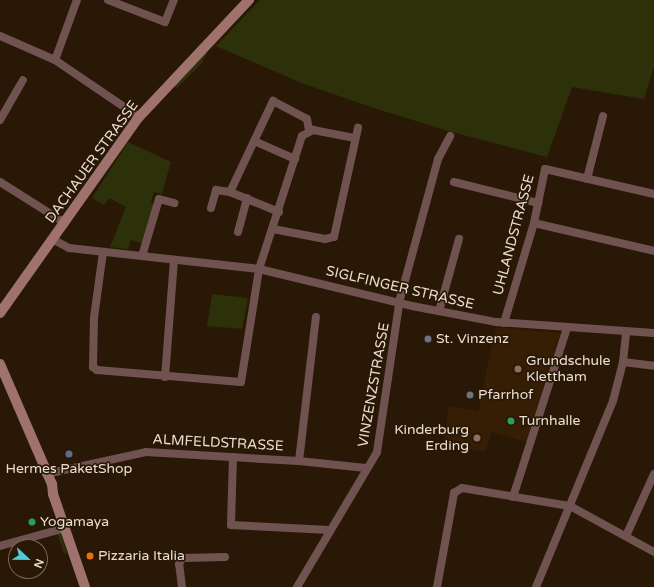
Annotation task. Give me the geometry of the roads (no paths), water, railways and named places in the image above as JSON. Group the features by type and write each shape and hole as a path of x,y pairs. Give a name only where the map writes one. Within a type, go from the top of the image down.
{"street":[{"path":"55,60 77,0"},
{"path":"108,0 165,22 174,0"},
{"name":"DACHAUER STRASSE","path":"0,313 54,240 139,117 249,0"},
{"path":"0,36 55,60 139,117"},
{"path":"0,120 24,80"},
{"path":"230,192 273,101 307,119 309,130"},
{"path":"587,179 603,116"},
{"path":"273,229 325,239 334,237 358,128"},
{"path":"309,130 355,138"},
{"path":"103,252 94,318 93,367 97,370 241,382 259,270 279,212 302,136 309,130"},
{"name":"VINZENZSTRASSE","path":"297,587 366,468 372,464 377,452 400,303 438,159 450,136"},
{"path":"254,141 295,159"},
{"name":"UHLANDSTRASSE","path":"504,323 534,223 545,169 654,194"},
{"path":"0,182 65,223"},
{"path":"454,182 538,202"},
{"path":"211,208 216,190 230,192 279,212"},
{"path":"238,232 247,198"},
{"path":"142,256 159,199 174,203"},
{"path":"534,223 654,251"},
{"path":"439,311 459,239"},
{"name":"SIGLFINGER STRASSE","path":"54,240 69,248 259,270 400,303 504,323 654,334"},
{"path":"165,376 174,260"},
{"path":"299,461 316,317"},
{"path":"513,497 545,404 567,328"},
{"path":"536,587 613,401 623,362 626,333"},
{"path":"623,362 654,366"},
{"path":"0,364 46,474 48,485 53,494 85,587"},
{"name":"ALMFELDSTRASSE","path":"46,474 146,452 299,461 366,468"},
{"path":"233,457 231,525 329,530"},
{"path":"626,536 654,474"},
{"path":"437,587 454,493 458,489 570,506 654,552"},
{"path":"0,546 65,528"},
{"path":"182,587 179,562 182,558 225,557"}],"place":[{"name":"St. Vinzenz","path":"428,339"},
{"name":"Grundschule Klettham","path":"518,369"},
{"name":"Pfarrhof","path":"470,395"},
{"name":"Turnhalle","path":"511,421"},
{"name":"Kinderburg Erding","path":"477,438"},
{"name":"Hermes PaketShop","path":"69,454"},
{"name":"Yogamaya","path":"32,522"},
{"name":"Pizzaria Italia","path":"90,556"}]}
